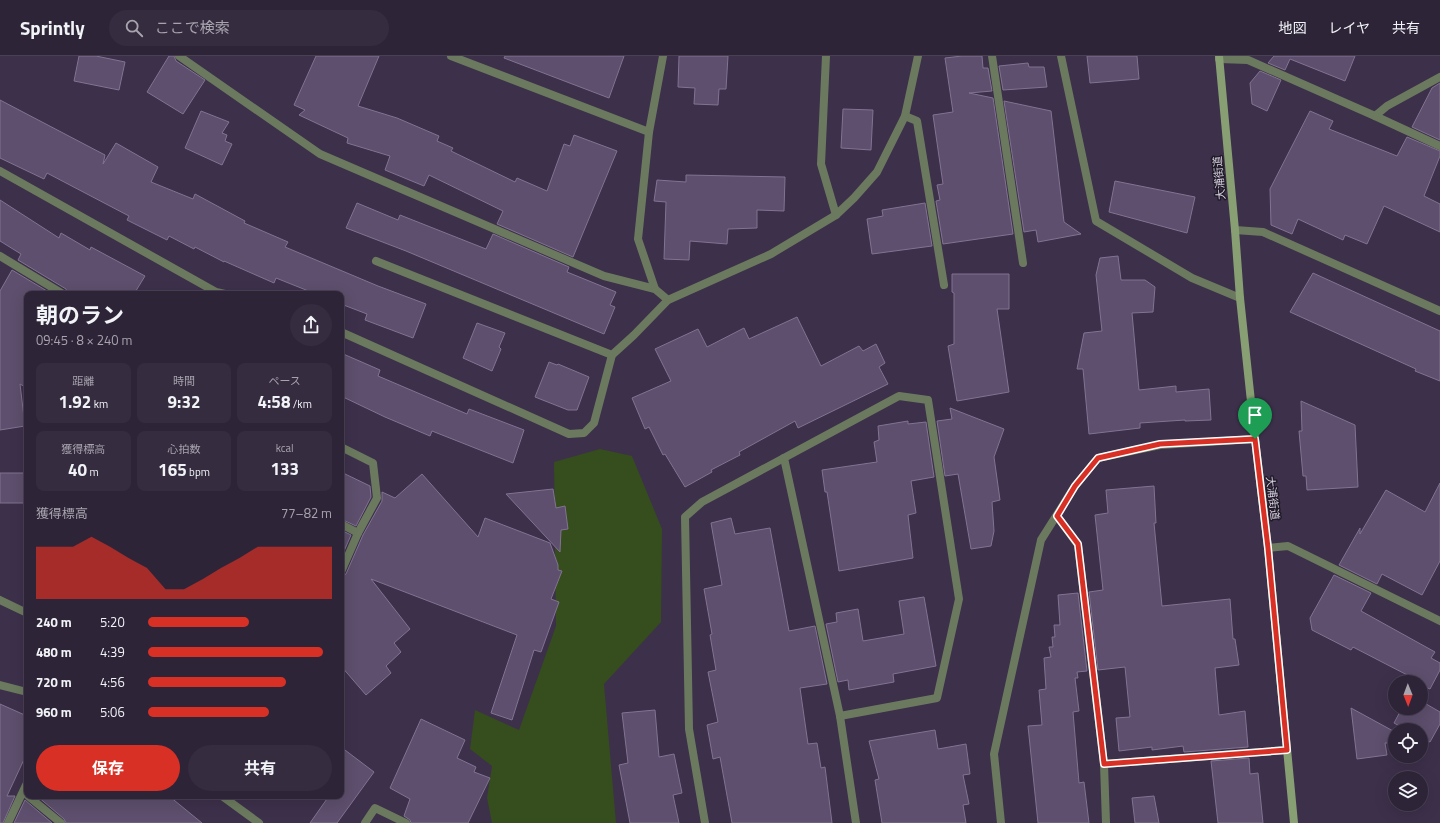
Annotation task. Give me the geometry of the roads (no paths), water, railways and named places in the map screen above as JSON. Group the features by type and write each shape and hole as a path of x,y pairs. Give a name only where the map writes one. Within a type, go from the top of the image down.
{"street":[{"path":"179,56 320,154 604,276 655,289 668,300"},
{"path":"451,56 649,132"},
{"path":"655,289 638,239 649,132 663,56"},
{"path":"826,56 820,164 836,214"},
{"path":"344,333 569,434 584,433 594,423 612,356 668,300 771,254 836,214 854,198 877,172 905,116 918,56"},
{"path":"992,56 1023,263"},
{"path":"1061,56 1096,221 1192,278 1240,298"},
{"path":"1219,58 1248,60 1440,146"},
{"name":"大浦街道","path":"1219,58 1240,298 1268,548 1294,823"},
{"path":"1375,116 1387,106 1440,77"},
{"path":"905,116 917,121 944,285"},
{"path":"0,171 214,291"},
{"path":"1235,230 1263,232 1440,311"},
{"path":"0,256 58,291"},
{"path":"376,261 612,356"},
{"path":"705,823 689,729 685,517 702,502 899,396 928,400 959,599 937,698 840,716"},
{"path":"1002,823 994,754 1041,540 1075,486 1098,458 1160,444 1255,439"},
{"path":"344,448 373,463 377,498 358,533 344,565"},
{"path":"784,458 840,716 856,823"},
{"path":"1057,516 1078,544 1104,764 1106,823"},
{"path":"344,526 358,533"},
{"path":"1268,548 1288,546 1440,621"},
{"path":"0,600 24,612"},
{"path":"0,685 24,691"},
{"path":"1104,764 1287,750"},
{"path":"8,823 24,798"},
{"path":"31,799 61,823"},
{"path":"226,799 259,823"},
{"path":"365,823 375,808 406,823"}]}
